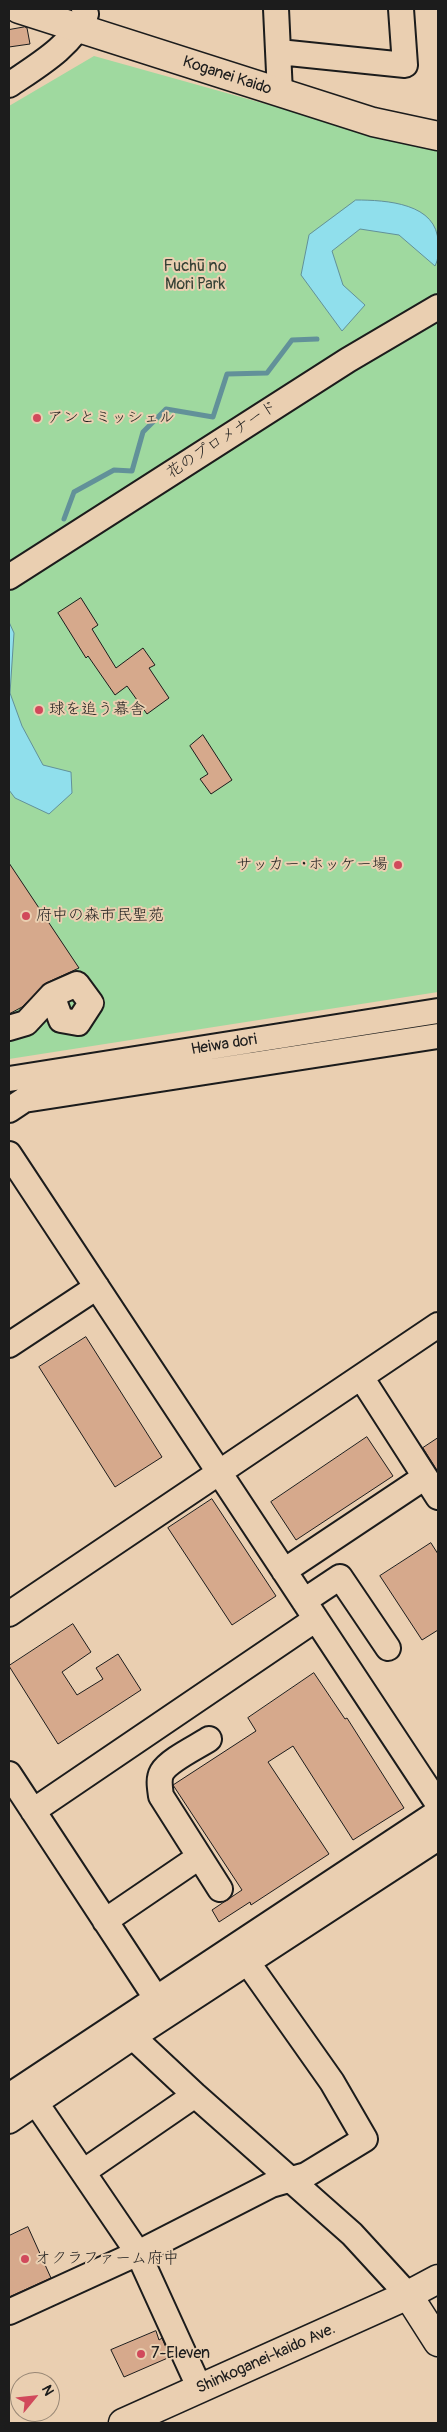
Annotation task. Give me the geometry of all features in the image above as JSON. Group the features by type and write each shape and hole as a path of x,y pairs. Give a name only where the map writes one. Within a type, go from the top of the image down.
{"main road":[{"name":"Koganei Kaido","path":"19,9 82,18 280,93 373,122 438,136"},
{"name":"Shinkoganei-kaido Ave.","path":"123,2423 408,2295 438,2279"},
{"path":"408,2295 438,2342"}],"street":[{"path":"276,9 280,93"},
{"path":"279,52 405,65 400,9"},
{"path":"9,85 44,62 82,18"},
{"name":"花のプロメナード","path":"9,577 348,360 438,307"},
{"path":"9,1028 26,1023 52,995"},
{"name":"Heiwa dori","path":"9,1079 438,1011"},
{"path":"9,1110 24,1100 438,1036"},
{"path":"9,1154 438,1804"},
{"path":"9,1345 96,1287"},
{"path":"9,1614 438,1325"},
{"path":"361,1377 438,1497"},
{"path":"284,1571 425,1476"},
{"path":"33,1811 188,1706 310,1610 340,1577 388,1648"},
{"path":"188,1706 211,1743 172,1762 162,1772 160,1783 161,1796 220,1889"},
{"path":"9,1774 156,1998"},
{"path":"9,2096 438,1812"},
{"path":"9,2121 133,2037 438,1838"},
{"path":"105,1921 199,1858"},
{"path":"9,2312 138,2253 271,2185 306,2175 365,2139 332,2082 248,1963"},
{"path":"133,2037 289,2180 352,2234 408,2295"},
{"path":"83,2172 195,2095"},
{"path":"36,2103 138,2253 200,2389"}],"green space":[{"name":"Fuchū no Mori Park","path":"94,56 384,137 438,149 438,992 9,1059 9,106"}],"water":[{"path":"356,200 395,203 420,212 429,219 436,230 438,255 435,266 399,235 360,229 332,251 343,285 365,305 342,331 301,275 309,235"},
{"path":"9,622 14,633 10,693 22,726 43,765 71,772 72,793 49,814 15,798 9,790"}],"building":[{"path":"27,28 30,44 9,47 9,30"},
{"path":"81,598 98,625 92,629 116,668 143,648 155,665 149,668 169,698 147,714 127,686 115,695 88,656 86,658 58,613"},
{"path":"203,735 232,780 211,794 200,779 208,774 190,746"},
{"name":"府中の森市民聖苑","path":"9,863 79,968 46,983 22,1007 9,1014"},
{"path":"86,1337 162,1457 115,1487 39,1367"},
{"path":"367,1437 393,1476 296,1540 271,1502"},
{"path":"438,1438 438,1472 423,1448"},
{"path":"212,1499 276,1596 232,1625 168,1528"},
{"path":"431,1543 438,1554 438,1630 422,1640 380,1576"},
{"path":"73,1624 91,1652 62,1672 77,1695 103,1679 96,1668 118,1654 141,1690 58,1744 9,1666"},
{"path":"314,1673 345,1719 347,1718 404,1808 353,1840 293,1746 268,1762 329,1854 251,1905 250,1902 219,1922 212,1910 242,1890 173,1785 256,1731 248,1718"},
{"name":"オクラファーム府中","path":"28,2227 51,2278 9,2297 9,2236"},
{"name":"7-Eleven","path":"156,2331 159,2340 162,2338 170,2357 124,2377 111,2350"}],"waterway":[{"path":"64,519 74,492 114,470 132,471 143,432 166,409 213,417 227,374 267,373 292,340 317,339"}],"place":[{"name":"アンとミッシェル","path":"37,418"},
{"name":"球を追う幕舎","path":"39,710"},
{"name":"サッカー･ホッケー場","path":"398,865"},
{"name":"府中の森市民聖苑","path":"26,916"},
{"name":"オクラファーム府中","path":"25,2259"},
{"name":"7-Eleven","path":"141,2354"}]}
